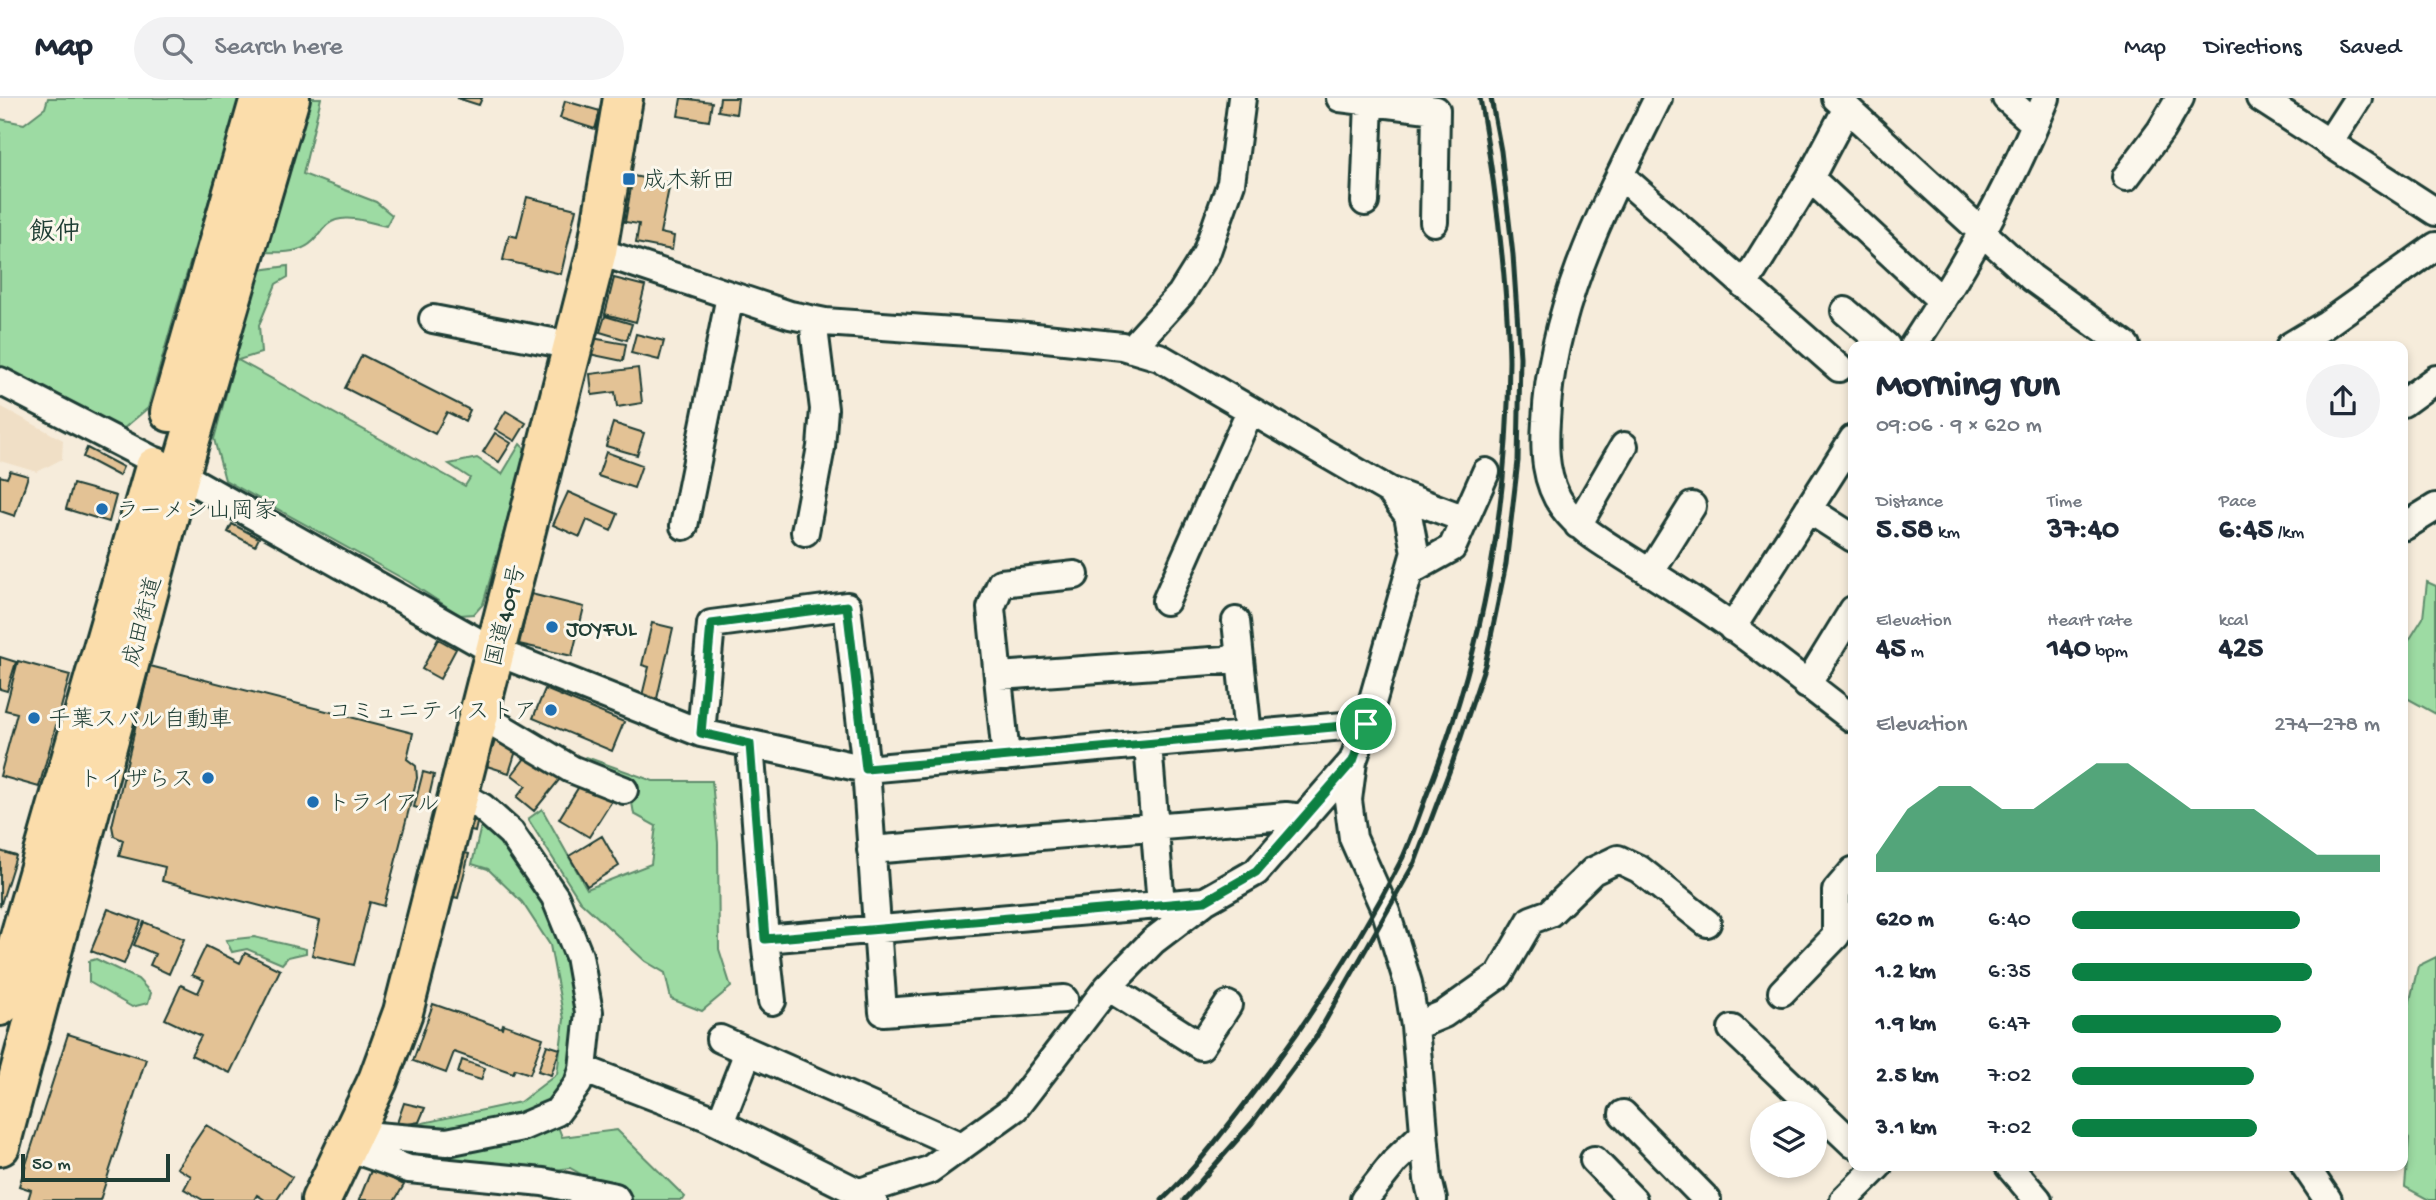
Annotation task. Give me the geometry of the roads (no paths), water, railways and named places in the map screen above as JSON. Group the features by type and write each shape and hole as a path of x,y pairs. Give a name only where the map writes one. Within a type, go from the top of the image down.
{"highway":[{"name":"成田街道","path":"0,1146 260,98"},
{"name":"成田街道","path":"0,1006 168,468 290,98"},
{"name":"国道409号","path":"321,1200 378,1080 403,1012 597,251 624,98"}],"street":[{"path":"1131,349 1181,294 1206,254 1231,183 1242,98"},
{"path":"1340,98 1436,110 1434,222"},
{"path":"1658,98 1620,175 1571,286 1556,338 1546,407 1544,447 1550,484 1562,507 1578,525 1732,628 1848,715"},
{"path":"2006,98 2035,124"},
{"path":"1916,341 1982,233 2046,98"},
{"path":"2126,177 2161,131 2180,98"},
{"path":"2260,98 2436,212"},
{"path":"2329,143 2358,98"},
{"path":"1365,202 1368,102"},
{"path":"1744,285 1810,178 1842,103 2032,278 2119,341"},
{"path":"1620,175 1839,368"},
{"path":"1810,178 1942,301"},
{"path":"2298,341 2436,246"},
{"path":"597,251 730,296 813,320 1026,336 1131,349 1159,357 1390,491 1465,519"},
{"path":"684,526 730,296"},
{"path":"1845,311 1880,341"},
{"path":"433,319 573,346"},
{"path":"805,531 821,447 824,409 813,320"},
{"path":"2408,399 2436,379"},
{"path":"0,381 168,468 494,651 701,733 866,769 1366,724"},
{"path":"1166,601 1250,411"},
{"path":"1578,525 1624,446"},
{"path":"1732,628 1848,447"},
{"path":"1409,572 1452,548 1486,472"},
{"path":"1390,491 1408,515 1415,552 1353,761 1348,800 1353,838 1387,912 1408,984 1415,1026 1428,1178 1433,1200"},
{"path":"1650,573 1692,506"},
{"path":"2408,524 2436,507"},
{"path":"1808,509 1848,535"},
{"path":"1006,757 991,608 1001,583 1075,575"},
{"path":"701,733 711,624 847,606 866,769 883,1012 1064,999"},
{"path":"1807,685 1848,618"},
{"path":"1236,621 1248,735"},
{"path":"999,676 1240,659"},
{"path":"479,714 571,769 624,790"},
{"path":"750,744 772,1001"},
{"path":"1148,744 1161,905"},
{"path":"583,1069 720,1123 867,1196 929,1170 1015,1108 1108,987 1153,941 1205,901 1256,872 1353,761"},
{"path":"350,1141 447,1142 522,1127 557,1112 578,1084 583,1069 589,1012 579,956 555,897 511,833 482,807 459,794"},
{"path":"871,850 1286,816 1304,818"},
{"path":"1415,1026 1444,1014 1499,975 1531,920 1550,913 1593,871 1618,859 1639,869 1707,923"},
{"path":"1782,992 1836,936 1836,891 1848,877"},
{"path":"765,939 1205,901"},
{"path":"1108,987 1202,1046 1228,1005"},
{"path":"1732,1029 1848,1139"},
{"path":"720,1039 961,1146"},
{"path":"720,1123 748,1052"},
{"path":"1623,1114 1707,1200"},
{"path":"1364,1200 1395,1161 1424,1133"},
{"path":"350,1141 409,1169 543,1182 615,1197 617,1200"},
{"path":"1594,1160 1633,1200"},
{"path":"1844,1200 1872,1171"},
{"path":"2013,1171 2038,1200"},
{"path":"2309,1171 2329,1200"}],"railway":[{"path":"1162,1200 1207,1151 1277,1061 1360,936 1407,849 1448,737 1464,684 1478,632 1497,525 1504,471 1509,361 1499,225 1480,98"},
{"path":"1184,1200 1252,1123 1315,1039 1415,862 1485,665 1506,564 1518,461 1520,357 1513,255 1501,151 1491,98"}],"place":[{"name":"成木新田","path":"629,179"},
{"name":"ラーメン山岡家","path":"102,509"},
{"name":"JOYFUL","path":"552,627"},
{"name":"コミュニティストア","path":"551,710"},
{"name":"千葉スバル自動車","path":"34,718"},
{"name":"トイザらス","path":"208,778"},
{"name":"トライアル","path":"313,802"}],"district":[{"name":"飯仲","path":"55,230"}]}
